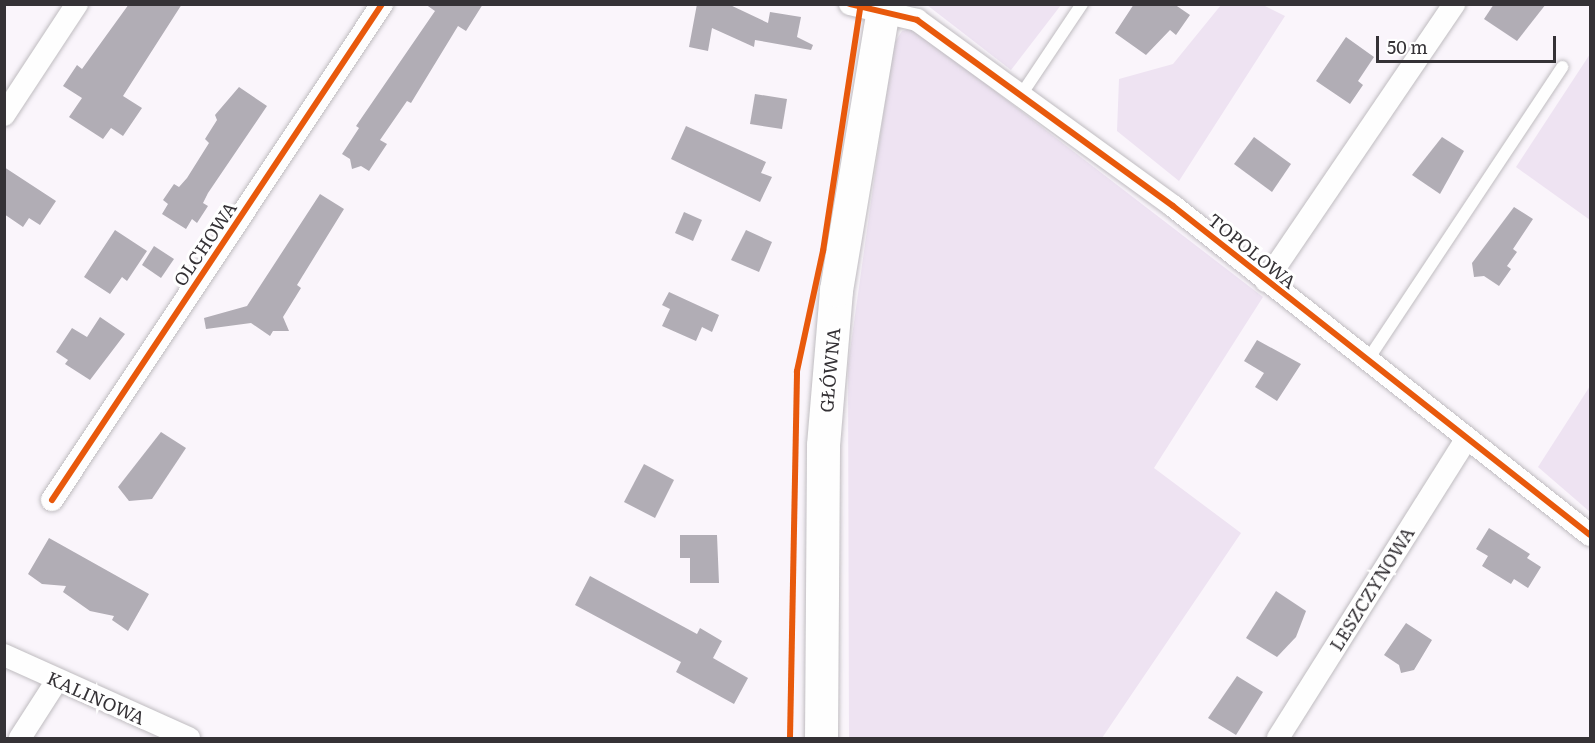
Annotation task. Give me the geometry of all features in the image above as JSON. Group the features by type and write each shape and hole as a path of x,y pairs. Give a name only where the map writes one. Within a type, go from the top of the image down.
{"main road":[{"name":"GŁÓWNA","path":"820,738 819,581 831,347 836,290 883,8"}],"street":[{"path":"4,115 77,4"},
{"name":"OLCHOWA","path":"52,500 382,4"},
{"name":"TOPOLOWA","path":"850,4 883,8 917,20 1266,281 1590,535"},
{"path":"1266,281 1454,4"},
{"name":"LESZCZYNOWA","path":"1278,738 1466,440"},
{"name":"KALINOWA","path":"4,655 56,682 189,738"},
{"path":"20,738 56,682"}],"lane":[{"path":"1021,96 1082,4"},
{"path":"1367,361 1562,67"}],"shaded area":[{"path":"927,5 1061,5 1011,70"},
{"path":"1221,5 1263,5 1285,16 1179,181 1117,131 1119,79 1173,64"},
{"path":"913,28 1263,297 1154,468 1241,533 1102,738 849,738 848,365 893,45 902,31"},
{"path":"1590,54 1590,220 1516,167"},
{"path":"1590,386 1590,512 1538,467"}],"building":[{"path":"129,4 182,4 123,96 142,108 123,136 111,128 103,139 69,117 82,98 63,86 77,65 82,69"},
{"path":"425,4 483,4 466,31 458,26 411,103 407,101 380,140 387,144 369,171 361,166 352,169 350,159 342,154 359,128 356,126 435,11"},
{"path":"697,4 728,4 768,23 770,12 801,17 797,37 813,45 811,50 755,40 754,47 712,28 708,51 689,47"},
{"path":"1134,4 1174,4 1190,15 1176,35 1170,30 1146,55 1115,33"},
{"path":"1494,4 1546,4 1517,41 1484,19"},
{"path":"1346,37 1374,57 1358,81 1363,85 1350,104 1316,81"},
{"path":"239,87 267,106 208,193 203,203 208,206 197,223 192,219 186,229 162,214 168,204 163,200 174,184 179,187 187,178 209,143 205,139 217,120 215,115"},
{"path":"755,94 787,99 782,129 750,124"},
{"path":"686,126 766,162 761,173 772,177 760,202 671,159"},
{"path":"1254,137 1291,164 1272,192 1234,164"},
{"path":"1442,137 1464,151 1440,194 1412,175"},
{"path":"4,167 56,201 40,225 29,218 23,227 4,214"},
{"path":"320,194 344,209 297,285 301,288 283,317 289,331 273,331 270,336 251,323 206,329 204,318 247,306"},
{"path":"1514,207 1533,219 1513,249 1517,252 1507,266 1511,269 1499,286 1484,276 1474,277 1472,263"},
{"path":"684,212 702,220 693,241 675,233"},
{"path":"115,230 147,251 127,281 122,277 110,294 84,277"},
{"path":"746,230 772,242 759,272 731,260"},
{"path":"154,246 174,259 161,278 142,265"},
{"path":"669,292 719,315 712,332 702,327 696,341 662,326 670,309 662,305"},
{"path":"100,317 125,334 90,380 65,364 68,360 56,352 72,328 87,337"},
{"path":"1257,340 1301,364 1277,401 1255,387 1264,373 1244,361"},
{"path":"161,432 186,448 152,499 129,501 118,487"},
{"path":"644,464 674,480 655,518 624,502"},
{"path":"1489,528 1530,554 1527,558 1541,567 1528,588 1514,579 1511,584 1482,566 1488,556 1476,549"},
{"path":"680,535 717,535 719,583 690,583 690,558 680,558"},
{"path":"49,538 149,594 128,631 112,620 114,616 90,611 63,592 66,586 42,584 28,574"},
{"path":"590,576 697,634 700,628 722,641 713,658 748,678 734,704 676,672 681,662 575,605"},
{"path":"1276,591 1306,611 1296,637 1277,657 1246,638"},
{"path":"1406,623 1432,640 1414,670 1401,673 1399,665 1384,655"},
{"path":"1237,676 1263,692 1236,735 1208,718"}],"cycle path":[{"path":"52,500 382,4"},
{"path":"850,4 917,20 1173,206 1590,535"},
{"path":"790,738 797,371 823,251 861,4"}]}
